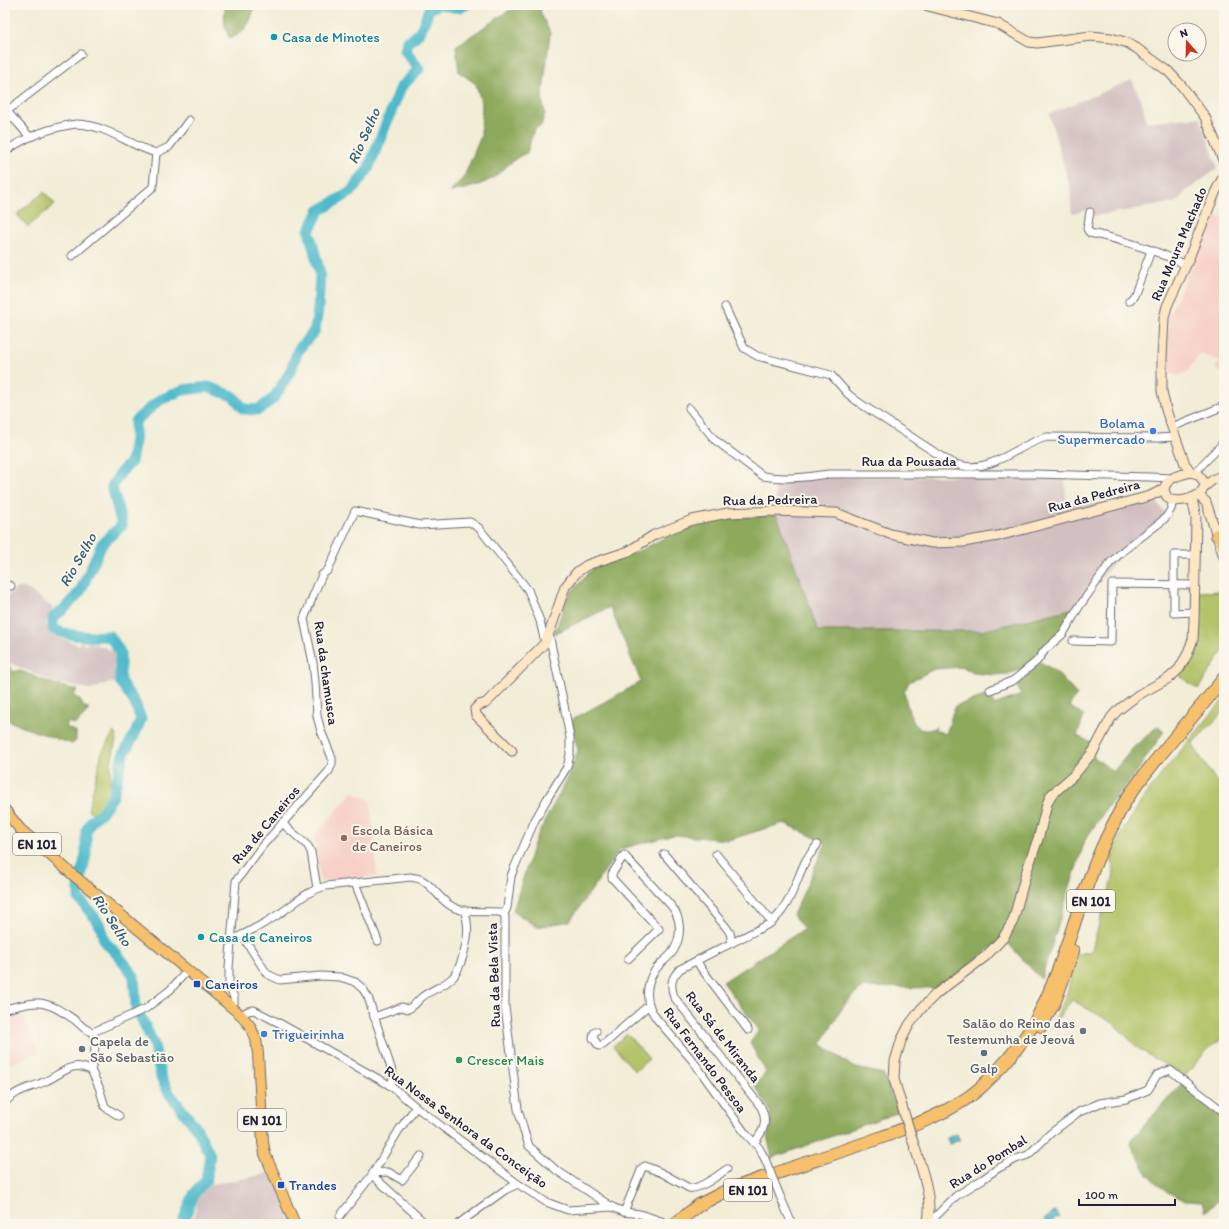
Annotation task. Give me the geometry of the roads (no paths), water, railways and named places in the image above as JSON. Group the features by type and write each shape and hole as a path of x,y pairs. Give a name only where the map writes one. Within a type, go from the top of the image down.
{"highway":[{"path":"1222,534 1220,537 1224,547"},
{"name":"EN 101","path":"676,1223 699,1205 726,1191 910,1127 958,1104 979,1089 1021,1044 1036,1019 1049,993 1094,865 1111,828 1128,798 1156,760 1224,678"},
{"name":"EN 101","path":"676,1223 730,1197 911,1135 961,1109 983,1095 1029,1046 1055,1001 1107,855 1128,813 1152,778 1224,690"}],"main road":[{"name":"EN 101","path":"5,810 20,829 87,887 241,1015 250,1026 256,1039 258,1054 265,1154 295,1224"}],"street":[{"path":"622,5 623,7 626,5"},
{"path":"924,5 998,24 1029,42 1037,43 1091,36 1111,38 1128,43 1168,71 1181,85 1205,117 1224,162"},
{"path":"30,137 6,110 81,54"},
{"path":"5,152 30,137 50,130 77,124 108,131 146,150 156,153 169,147 189,120"},
{"path":"72,256 153,187 156,153"},
{"name":"Rua Moura Machado","path":"1198,484 1185,464 1166,410 1162,391 1163,329 1167,306 1224,175"},
{"path":"1090,212 1087,229 1090,233 1118,239 1186,265"},
{"path":"1129,301 1134,296 1151,251"},
{"path":"725,307 744,348 757,356 831,375 848,394 858,402 945,459 960,466 989,464 1047,437 1176,437"},
{"path":"1172,427 1224,406"},
{"name":"Rua da Pousada","path":"689,408 715,440 763,476 772,478 800,478 829,474 1033,474 1175,477"},
{"path":"927,1224 929,1204 926,1183 894,1079 895,1060 901,1041 909,1025 921,1009 937,992 986,956 1003,938 1013,921 1039,836 1047,804 1051,795 1073,776 1093,752 1111,718 1117,711 1138,695 1169,678 1179,669 1187,655 1193,639 1196,518 1199,468 1224,442"},
{"path":"1167,492 1175,477 1185,464"},
{"path":"1167,492 1214,479 1224,474"},
{"path":"990,690 1014,680 1038,661 1045,650 1063,634 1079,607 1110,563 1124,550 1162,522 1167,516 1171,509 1167,492 1162,480 1157,477"},
{"path":"1175,477 1198,484 1222,534 1224,556"},
{"name":"Rua da Pedreira","path":"512,751 476,715 475,709 479,705 486,704 547,638 565,587 578,572 587,564 629,551 654,535 692,520 728,513 772,511 836,513 890,534 932,543 963,542 998,536 1167,492"},
{"name":"Rua da Bela Vista","path":"328,570 355,511 420,525 470,522 479,528 528,590 547,638 567,718 570,738 570,755 567,767 535,820 515,866 511,876 507,908 504,914 505,1007 518,1108 524,1131 530,1146 556,1170 612,1207"},
{"path":"1194,612 1174,613 1174,555 1195,555"},
{"name":"Rua da chamusca","path":"322,779 329,771 332,764 328,748 320,731 317,716 316,682 304,620 322,575 328,570"},
{"path":"1074,641 1111,642 1112,584 1195,585"},
{"name":"Rua de Caneiros","path":"231,1007 234,1003 234,997 229,986 230,941 236,881 263,845 322,779"},
{"path":"282,823 308,846 311,852 317,888"},
{"name":"Rua Sá de Miranda","path":"754,1143 760,1136 764,1127 764,1113 761,1107 674,997 672,982 675,974 680,969 772,922 781,914 807,859 817,845"},
{"path":"664,854 726,927 730,933 732,943"},
{"path":"716,854 772,922"},
{"name":"Rua Fernando Pessoa","path":"628,959 660,929 612,878 612,874 624,856 669,904 676,913 679,924 680,936 675,949 656,969 651,977 647,999 649,1005 656,1018 693,1061 745,1133 759,1148 792,1224"},
{"path":"230,941 279,914 306,894 317,888 411,877 420,878 446,904 455,908 499,912 504,914"},
{"path":"355,883 378,941"},
{"path":"374,1016 402,1007 408,1009 415,1006 423,997 439,988 453,977 461,962 466,946 468,924 464,910"},
{"path":"242,935 266,974 280,980 330,975 340,976 355,982 363,988 368,997 392,1071 393,1078 391,1086"},
{"path":"697,961 700,968 748,1030"},
{"path":"90,1032 144,1009 170,990 188,970"},
{"path":"5,1009 24,1004 44,1004 54,1007 90,1032 95,1041 95,1059 91,1070 105,1107 119,1116"},
{"path":"596,1030 593,1038 599,1046 649,1005"},
{"name":"Rua Nossa Senhora da Conceição","path":"241,1015 248,1011 254,1010 391,1086 416,1107 518,1184 546,1202 568,1210 612,1207 624,1212 640,1214 676,1223"},
{"path":"5,1103 8,1098 16,1093 46,1081 74,1066 91,1070"},
{"name":"Rua do Pombal","path":"927,1224 956,1196 997,1169 1016,1159 1028,1155 1051,1133 1079,1112 1100,1103 1126,1099 1148,1090 1157,1075 1170,1070 1224,1112"},
{"path":"340,1216 373,1174 399,1130 416,1107"},
{"path":"373,1174 388,1172 402,1180 421,1156"},
{"path":"624,1212 642,1168 645,1166 690,1188 703,1184 727,1169"},
{"path":"373,1174 426,1224"},
{"path":"458,1224 505,1190 518,1184"}],"water":[{"path":"957,1134 960,1140 949,1144 947,1138"},
{"path":"1055,1211 1059,1217 1047,1224 1044,1219"}],"waterway":[{"name":"Rio Selho","path":"182,1224 194,1194 206,1180 210,1155 197,1129 169,1093 161,1077 154,1045 136,1007 134,976 118,955 104,941 101,927 79,899 79,886 86,854 86,831 92,820 101,813 113,796 123,755 135,734 141,719 135,703 120,681 120,652 110,636 81,636 60,632 53,629 53,617 63,610 80,592 102,544 122,525 112,487 120,473 131,462 135,440 135,421 160,400 183,390 208,387 233,396 244,409 258,410 274,398 291,370 298,350 315,330 320,273 309,231 319,211 351,192 368,169 401,87 419,69 405,50 408,41 419,32 429,9 437,5"},
{"name":"Rio Selho","path":"445,5 453,7 466,5"}],"place":[{"name":"Casa de Minotes","path":"274,37"},
{"name":"Bolama Supermercado","path":"1153,431"},
{"name":"Escola Básica de Caneiros","path":"344,838"},
{"name":"Casa de Caneiros","path":"201,937"},
{"name":"Caneiros","path":"197,984"},
{"name":"Salão do Reino das Testemunha de Jeová","path":"1083,1031"},
{"name":"Trigueirinha","path":"264,1034"},
{"name":"Capela de São Sebastião","path":"82,1049"},
{"name":"Galp","path":"984,1053"},
{"name":"Crescer Mais","path":"459,1060"},
{"name":"Trandes","path":"281,1185"}]}
